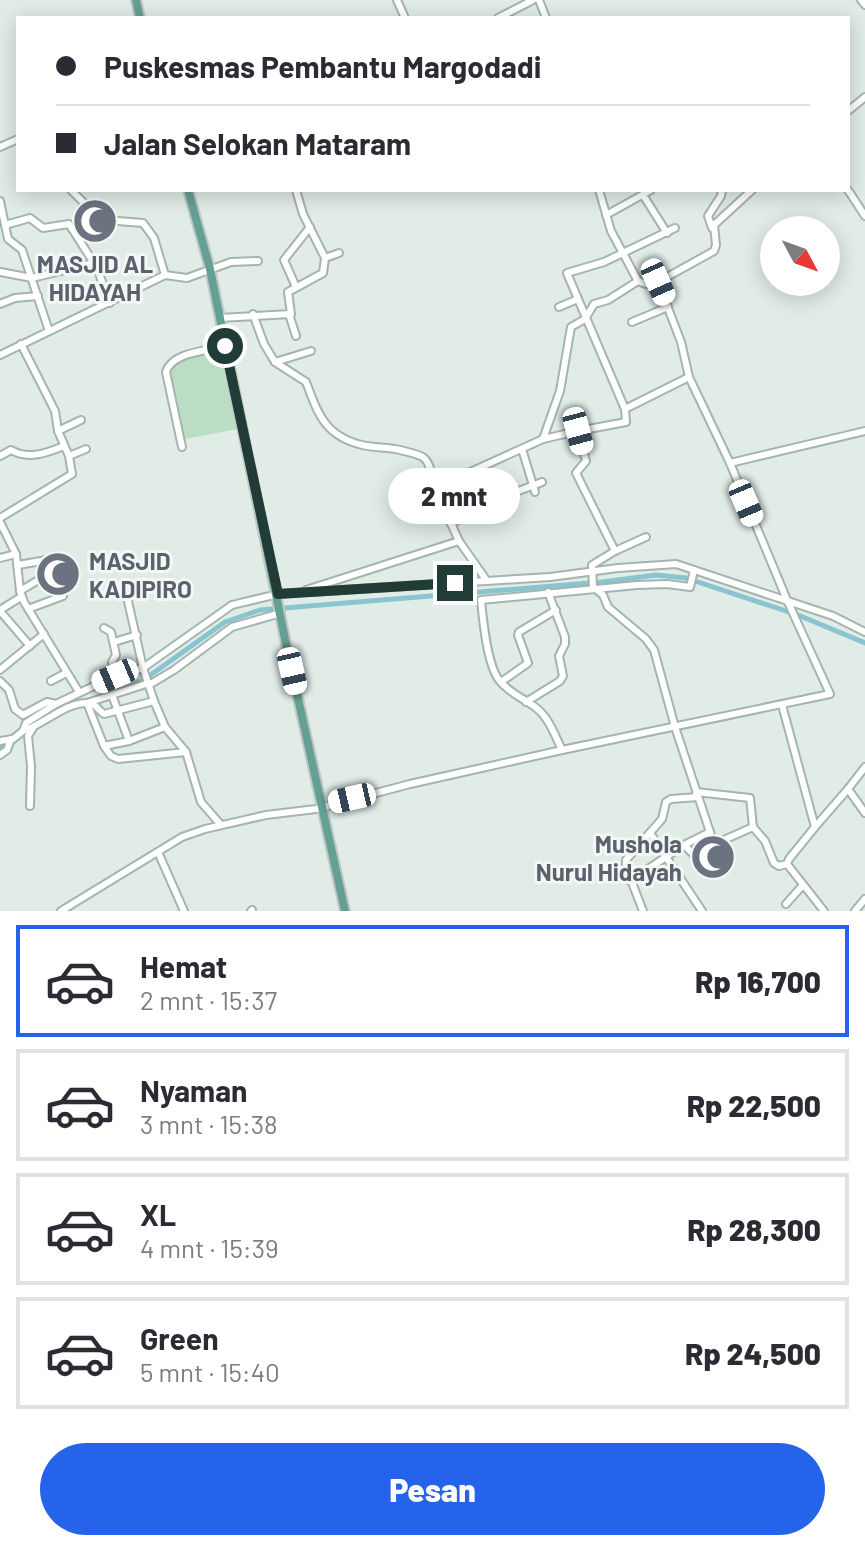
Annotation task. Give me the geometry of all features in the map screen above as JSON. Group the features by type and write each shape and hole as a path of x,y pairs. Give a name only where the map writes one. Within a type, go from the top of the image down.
{"main road":[{"path":"189,192 210,269 286,644 345,911"}],"street":[{"path":"502,16 536,0"},
{"path":"861,0 865,5"},
{"path":"73,192 94,213 114,222 143,223 154,238 165,275"},
{"path":"296,336 287,294 321,275 325,258 297,192"},
{"path":"600,192 622,251 638,281 646,284 658,282 714,251 716,245 708,216 722,192"},
{"path":"606,215 648,192"},
{"path":"712,228 721,216 750,192"},
{"path":"849,192 865,216"},
{"path":"643,195 667,233"},
{"path":"0,201 8,239 22,250 49,331"},
{"path":"72,229 94,213"},
{"path":"5,225 33,218 43,228 67,223 94,263 110,303"},
{"path":"296,287 283,262 310,227"},
{"path":"435,488 543,439 627,421 625,409 567,273 604,262 675,228"},
{"path":"325,258 339,253"},
{"path":"0,355 165,275 187,278 231,262 258,261"},
{"path":"0,272 32,278 94,263"},
{"path":"543,439 560,391 569,330 585,319 594,304 614,298 638,281"},
{"path":"61,911 190,834 221,825 830,694 730,463 689,377 681,342 658,282"},
{"path":"0,304 15,298 38,296"},
{"path":"559,307 578,299"},
{"path":"632,322 668,307"},
{"path":"253,314 264,344 275,362 306,382 317,414 340,435 363,446 393,448 423,457 459,541 487,581"},
{"path":"219,318 289,314"},
{"path":"21,344 55,411 58,431 73,471 69,477 1,524 16,554 20,594 79,692"},
{"path":"182,447 166,372 168,365 175,359 225,346"},
{"path":"275,362 311,351"},
{"path":"625,409 689,377"},
{"path":"58,431 81,420"},
{"path":"578,431 586,461 576,473 615,551"},
{"path":"730,463 865,431"},
{"path":"0,456 11,450 30,455 64,446"},
{"path":"69,456 86,449"},
{"path":"451,524 487,503 536,485 522,449"},
{"path":"646,537 593,564 594,588 603,595 608,607 646,639 654,650 675,727 710,832 711,845 751,827"},
{"path":"296,593 459,541"},
{"path":"0,558 16,554"},
{"path":"18,565 47,560"},
{"path":"22,731 26,723 56,704 115,676 147,678 232,605 296,593 592,574 667,564 833,616 865,632"},
{"path":"30,646 0,610 50,573"},
{"path":"562,750 546,720 535,707 501,682 490,661 481,600 594,588 667,584 690,587 694,573"},
{"path":"125,588 154,701 165,727 186,752 201,802 221,825"},
{"path":"526,702 563,676 559,656 565,637 548,592"},
{"path":"28,609 63,596"},
{"path":"501,682 528,663 519,632 556,610"},
{"path":"0,755 22,731 33,728 60,711 112,695 147,678 174,670 232,627 281,612"},
{"path":"104,628 109,629 114,642 116,655 112,662 115,676"},
{"path":"0,670 44,634"},
{"path":"114,642 137,635"},
{"path":"51,681 66,673"},
{"path":"0,681 9,690 15,709 23,715 47,702 56,704"},
{"path":"112,695 129,741"},
{"path":"87,703 93,704 104,714 154,701"},
{"path":"87,703 109,745 111,756 118,759 186,752"},
{"path":"782,705 815,827"},
{"path":"109,745 165,727"},
{"path":"30,806 28,740 33,728"},
{"path":"0,741 12,739"},
{"path":"787,864 865,767"},
{"path":"848,789 865,813"},
{"path":"643,911 630,881 626,860 662,819 666,802 671,799 697,794 750,798 751,827 765,841 774,863 779,866 787,864"},
{"path":"630,881 684,845 710,832"},
{"path":"650,833 702,911"},
{"path":"684,845 699,860"},
{"path":"158,852 182,910"},
{"path":"787,864 824,911"},
{"path":"786,904 803,885"},
{"path":"855,911 865,899"}],"green space":[{"path":"220,348 237,429 185,439 166,361"}],"waterway":[{"path":"126,688 145,679 225,622 260,610 656,575 686,578 798,615 865,643"},
{"path":"0,748 5,745"}],"place":[{"name":"MASJID AL HIDAYAH","path":"95,221"},
{"name":"MASJID KADIPIRO","path":"58,574"},
{"name":"Mushola Nurul Hidayah","path":"713,857"}],"route":[{"path":"225,346 278,594 455,583"}]}
